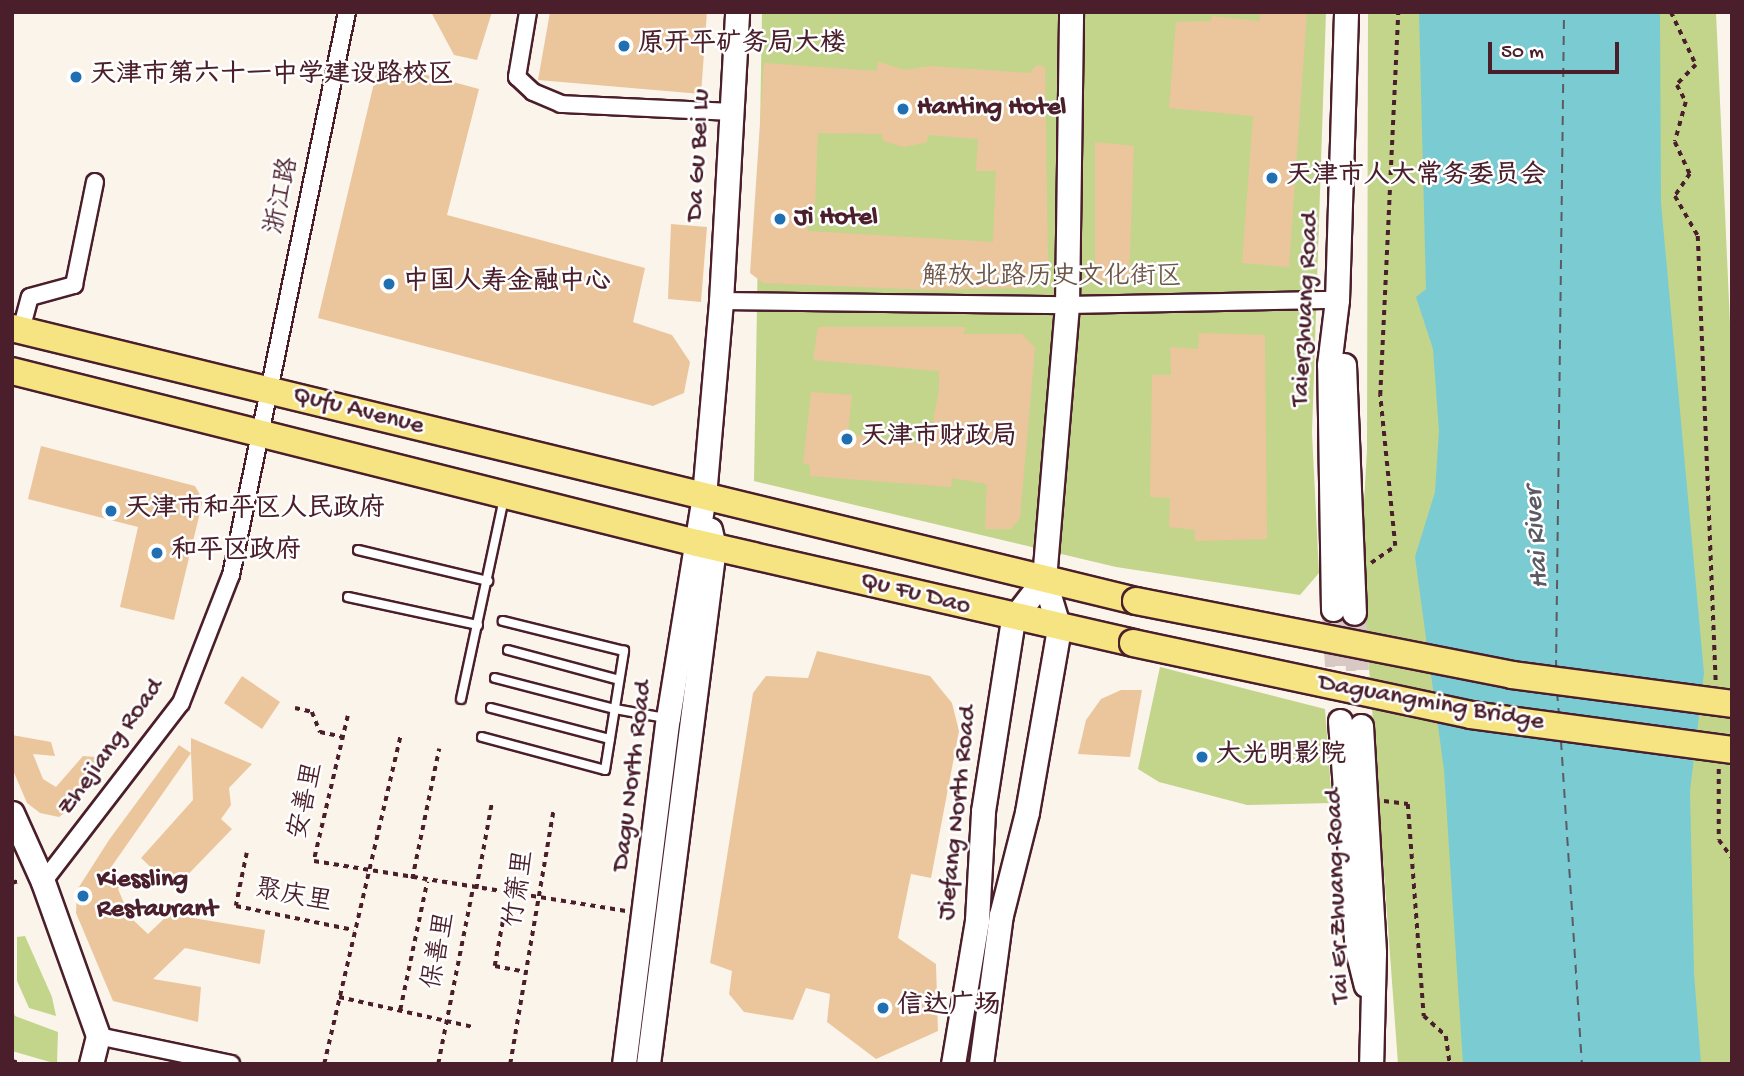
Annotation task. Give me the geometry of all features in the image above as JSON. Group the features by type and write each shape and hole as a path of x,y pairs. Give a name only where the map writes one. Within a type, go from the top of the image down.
{"main road":[{"name":"Da Gu Bei Lu","path":"721,301 737,12"},
{"name":"Jiefang North Road","path":"981,1064 1002,915 1027,812 1059,628 1044,579 1068,305 1071,12"},
{"name":"Taierzhuang Road","path":"1338,300 1346,12"},
{"path":"1338,300 1344,611"},
{"name":"Dagu North Road","path":"648,1064 706,545 704,496 721,301"},
{"name":"Qufu Avenue","path":"17,329 704,496"},
{"name":"Qufu Avenue","path":"12,371 258,435 505,493 706,545"},
{"name":"Qu Fu Dao","path":"704,496 1136,601"},
{"name":"Dagu North Road","path":"624,1064 668,718 706,545"},
{"name":"Qu Fu Dao","path":"706,545 1013,619 1133,643"},
{"name":"Jiefang North Road","path":"953,1064 977,920 983,811 1013,619 1044,579"},
{"name":"Daguangming Bridge","path":"1136,601 1499,673 1724,694"},
{"name":"Daguangming Bridge","path":"1133,643 1471,715 1725,756"},
{"name":"Tai Er Zhuang Road","path":"1350,724 1357,950 1370,1001 1371,1064"},
{"path":"12,813 43,882 98,1037 91,1064"}],"street":[{"name":"浙江路","path":"270,391 347,12"},
{"path":"528,12 517,77 533,92 561,104 730,112"},
{"path":"17,329 30,297 74,285 95,182"},
{"path":"721,301 1068,305 1338,300"},
{"name":"Zhejiang Road","path":"43,882 181,702 231,575 258,435 270,391"},
{"path":"98,1037 231,1064"}],"lane":[{"path":"461,699 505,493"},
{"path":"358,550 488,581"},
{"path":"348,597 478,625"},
{"path":"482,737 605,770 624,652 503,621"},
{"path":"508,650 619,680"},
{"path":"495,678 615,709 668,718"},
{"path":"491,708 610,739"}],"path":[{"path":"1368,575 1367,565 1395,546 1380,395 1398,12"},
{"path":"1671,12 1696,65 1677,85 1686,102 1675,142 1690,174 1675,196 1698,236 1724,694"},
{"name":"安善里","path":"295,708 312,712 320,732 343,737"},
{"name":"安善里","path":"348,716 314,860 368,873 645,914"},
{"path":"324,1064 401,734"},
{"path":"412,879 439,749"},
{"path":"1725,756 1719,840 1732,858"},
{"path":"1383,791 1384,801 1408,804 1424,1016 1446,1036 1450,1064"},
{"path":"474,889 492,801"},
{"name":"竹箫里","path":"510,1064 553,812"},
{"name":"聚庆里","path":"247,853 236,906 354,930"},
{"name":"保善里","path":"399,1011 427,882"},
{"name":"保善里","path":"438,1064 474,889"},
{"name":"竹箫里","path":"503,922 495,966 527,972"},
{"name":"保善里","path":"339,997 473,1027"},
{"path":"12,1062 23,1064"}],"green space":[{"name":"解放北路历史文化街区","path":"762,12 1326,12 1312,433 1319,573 1300,595 1116,567 754,481"},
{"path":"1368,12 1716,12 1732,368 1732,1064 1398,1064 1361,558 1367,449"},
{"name":"大光明影院","path":"1160,667 1325,709 1332,803 1247,805 1159,782 1138,769"},
{"path":"25,936 52,997 56,1016 29,1008 17,981 17,937"},
{"path":"12,1007 15,1016 58,1032 57,1064 12,1051"}],"water":[{"name":"Hai River","path":"1419,12 1660,12 1661,203 1704,673 1690,791 1694,973 1701,1064 1463,1064 1444,770 1415,557 1435,492 1439,431 1433,349 1416,297 1426,289"}],"building":[{"path":"431,12 492,12 477,60 454,55"},
{"name":"原开平矿务局大楼","path":"550,12 707,12 701,94 538,80"},
{"path":"1260,12 1307,12 1289,267 1242,263 1253,116 1169,108 1176,22 1211,21 1212,16 1260,21"},
{"path":"379,62 479,89 447,215 645,268 633,322 672,335 690,362 684,393 653,406 318,318"},
{"path":"878,62 905,70 930,66 1029,73 1038,65 1045,67 1048,265 1039,280 1022,288 932,290 763,283 750,273 764,63 877,71","holes":["818,133 882,134 883,141 904,147 927,142 928,135 978,139 976,171 996,171 993,242 808,231 808,206 815,206"]},
{"path":"1095,142 1134,146 1129,280 1104,282 1095,276"},
{"path":"671,224 707,227 701,302 668,299"},
{"path":"818,327 966,327 963,334 1022,334 1035,348 1020,518 1011,529 985,529 987,484 952,478 951,487 810,476 810,465 803,464 811,392 852,395 848,434 929,445 939,389 939,371 813,360"},
{"path":"1199,333 1265,335 1267,539 1195,541 1195,530 1169,527 1170,498 1150,497 1152,375 1171,375 1170,347 1198,349"},
{"path":"41,446 195,486 203,500 174,620 120,607 138,527 28,499"},
{"path":"817,651 930,676 952,703 959,731 931,878 911,874 898,938 936,964 938,1031 876,1059 827,1022 830,994 806,988 793,1020 744,1012 729,994 732,971 710,963 753,693 766,676 808,678"},
{"path":"242,676 280,702 262,729 224,703"},
{"path":"1121,690 1142,690 1130,757 1078,754 1086,720 1101,699"},
{"path":"12,735 51,742 55,756 33,754 43,779 56,787 83,756 108,758 74,806 59,817 40,813 27,803 12,768"},
{"path":"191,738 252,764 229,788 231,805 221,819 232,829 174,889 141,858 193,800"},
{"path":"179,745 191,753 107,873 121,885 118,889 130,917 148,934 169,914 265,930 260,964 185,948 153,979 201,987 198,1022 113,1001 76,913 77,890 109,840"}],"ferry route":[{"path":"1556,669 1564,12"},
{"path":"1557,692 1559,715"},
{"path":"1561,741 1582,1064"}],"tunnel":[{"path":"1333,609 1340,721"},
{"path":"1354,613 1361,726"}],"place":[{"name":"原开平矿务局大楼","path":"624,46"},
{"name":"天津市第六十一中学建设路校区","path":"76,77"},
{"name":"Hanting Hotel","path":"903,109"},
{"name":"天津市人大常务委员会","path":"1272,178"},
{"name":"Ji Hotel","path":"780,219"},
{"name":"中国人寿金融中心","path":"389,284"},
{"name":"天津市财政局","path":"847,439"},
{"name":"天津市和平区人民政府","path":"111,511"},
{"name":"和平区政府","path":"157,553"},
{"name":"大光明影院","path":"1202,757"},
{"name":"Kiessling Restaurant","path":"83,896"},
{"name":"信达广场","path":"883,1008"}]}
